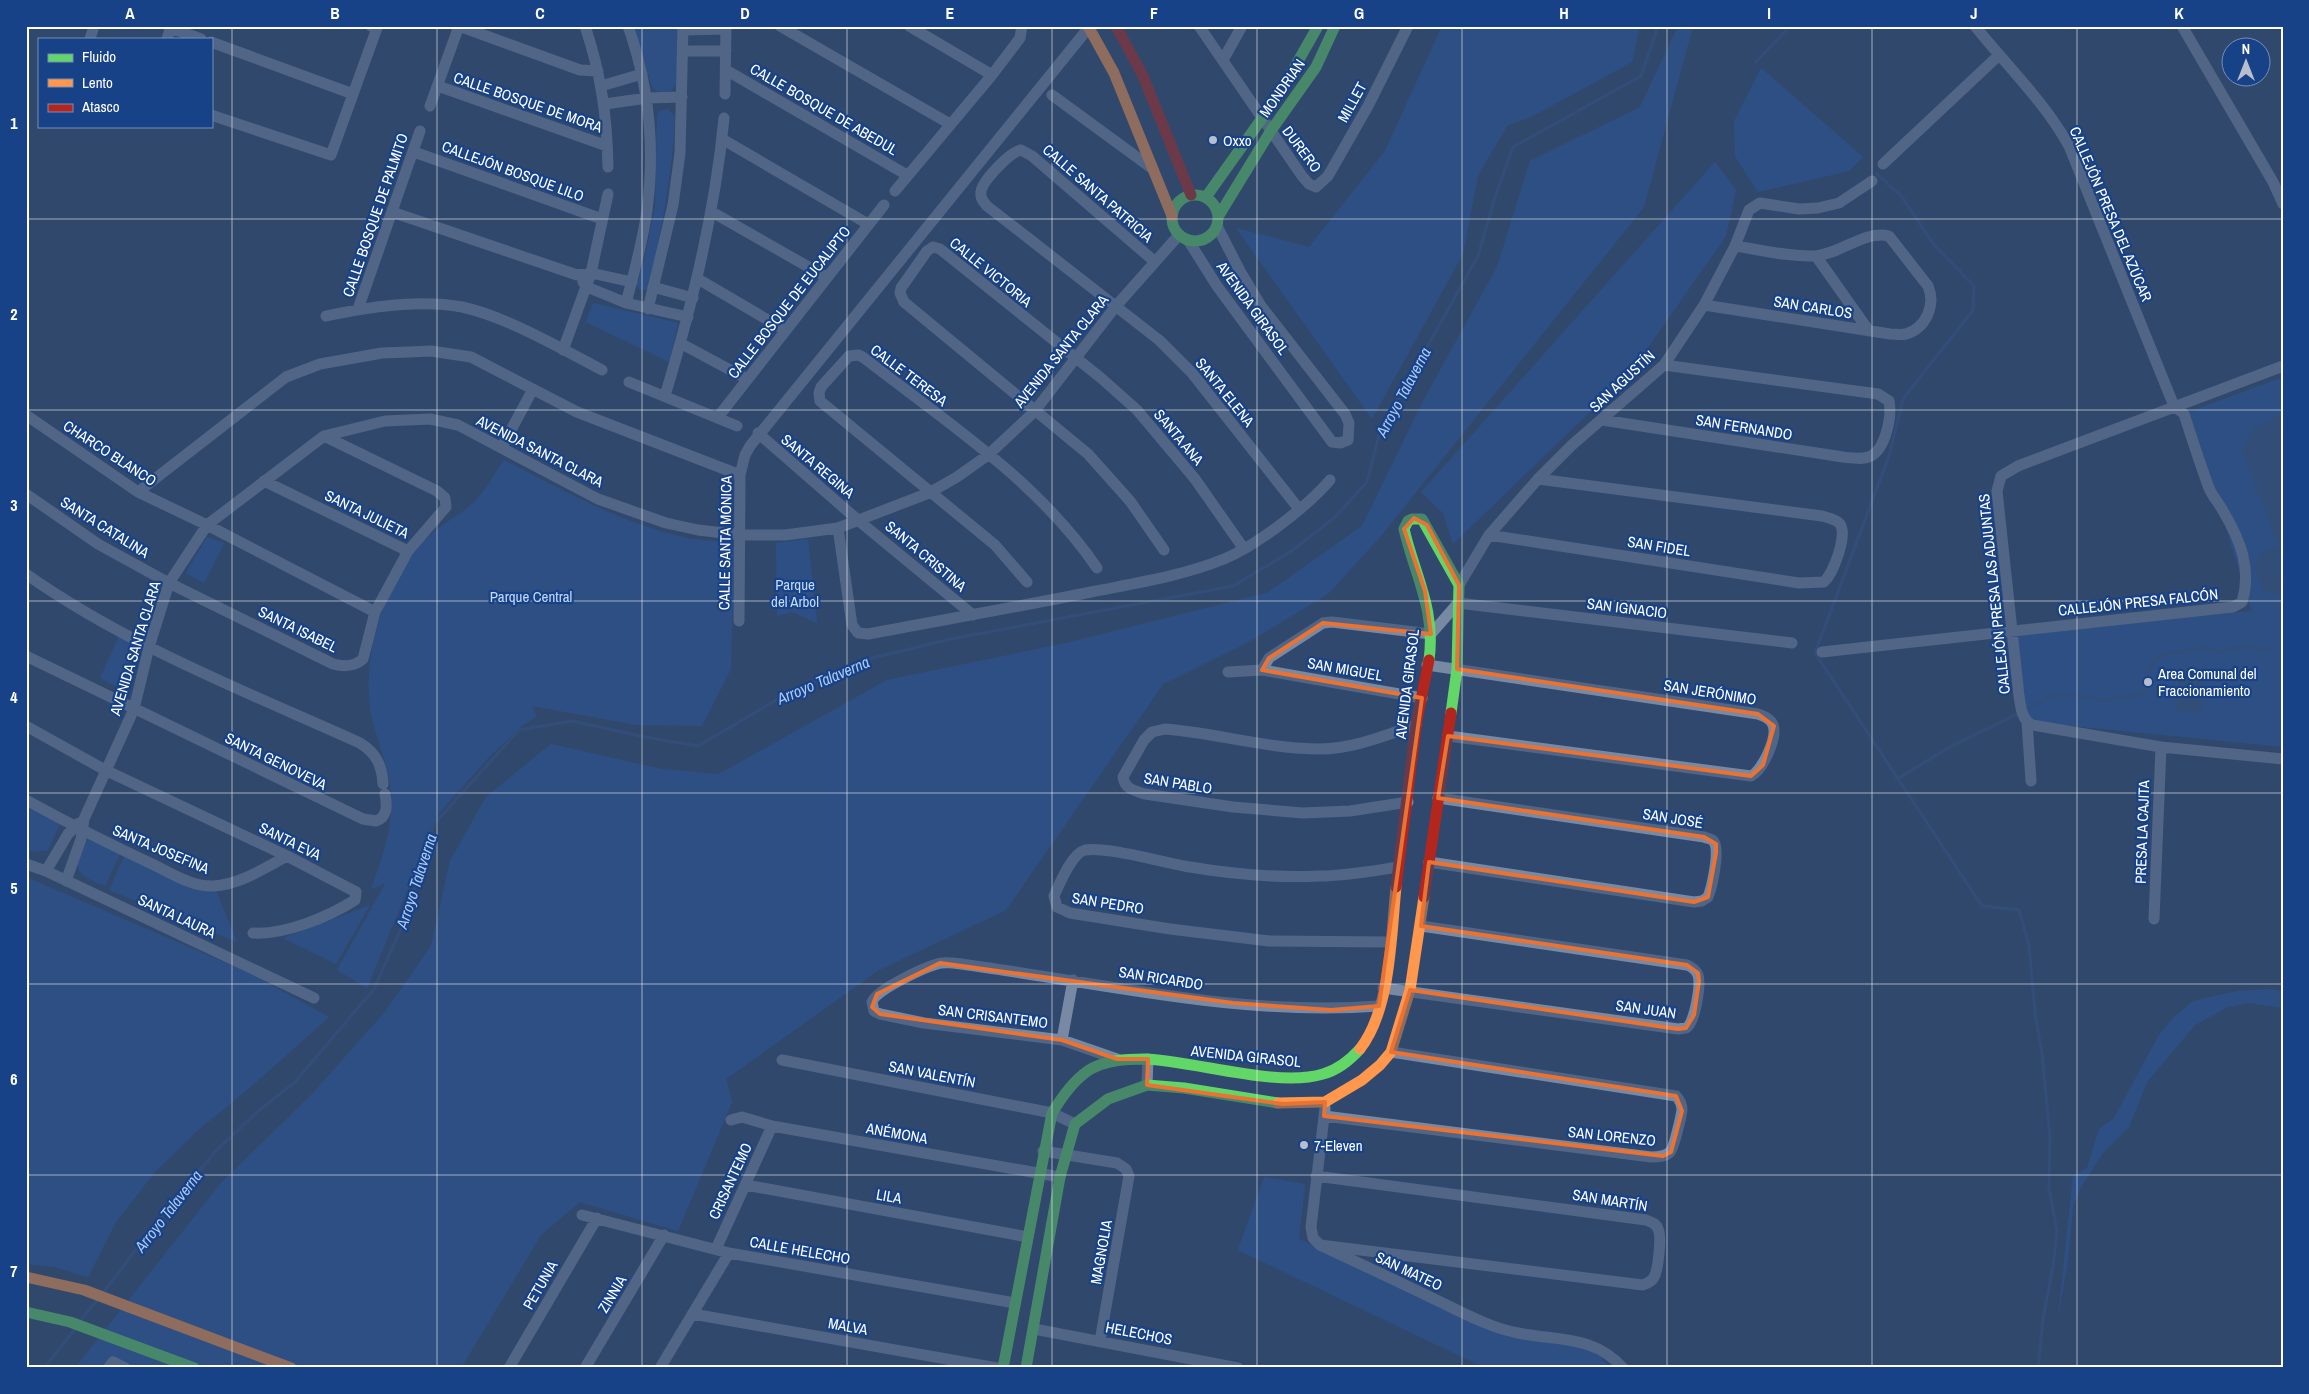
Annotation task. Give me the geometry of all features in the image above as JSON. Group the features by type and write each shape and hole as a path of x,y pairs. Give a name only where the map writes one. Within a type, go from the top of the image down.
{"street":[{"path":"90,38 94,26"},
{"path":"212,115 331,155 377,28 371,26"},
{"path":"430,106 459,26 580,70 598,71"},
{"path":"585,26 605,104 608,167"},
{"path":"626,303 647,212 651,146 647,98 628,26"},
{"path":"780,26 950,124"},
{"path":"909,26 992,75"},
{"path":"895,191 992,75 1020,38 1022,26"},
{"path":"1116,26 1142,76 1191,195"},
{"name":"DURERO","path":"1199,26 1270,132 1302,176 1309,184 1316,187"},
{"path":"1223,60 1242,26"},
{"name":"MONDRIAN","path":"1206,197 1262,120 1301,61 1318,26"},
{"name":"MONDRIAN","path":"1217,221 1270,132 1316,67 1335,26"},
{"name":"MILLET","path":"1316,187 1328,176 1368,106 1408,26"},
{"name":"CALLEJÓN PRESA DEL AZÚCAR","path":"1975,26 1998,56 2035,96 2058,127 2069,146 2174,406"},
{"path":"2182,26 2273,182 2283,204"},
{"path":"1089,27 1114,73 1172,216 1172,223 1183,237 1202,240 1213,232 1217,221 1212,202 1206,197 1191,195 1178,202 1172,216"},
{"name":"CALLE SANTA MÓNICA","path":"739,621 740,475 745,455 758,433 773,414 1089,27"},
{"path":"648,310 673,205 680,153 683,28 726,28 725,94"},
{"path":"170,31 197,38"},
{"path":"212,42 354,94"},
{"path":"683,51 726,50"},
{"path":"1883,164 1998,56"},
{"name":"CALLE BOSQUE DE ABEDUL","path":"726,70 907,175"},
{"path":"601,86 642,74"},
{"name":"CALLE BOSQUE DE MORA","path":"438,86 607,146"},
{"path":"1052,95 1153,170"},
{"path":"605,104 647,98 682,97"},
{"path":"665,396 698,279 712,212 724,118"},
{"name":"CALLE BOSQUE DE PALMITO","path":"358,309 420,131"},
{"path":"722,139 868,224"},
{"name":"CALLE SANTA PATRICIA","path":"1116,306 987,206 982,199 982,186 1015,151 1027,152 1154,261"},
{"name":"CALLEJÓN BOSQUE LILO","path":"414,152 602,219"},
{"name":"SAN AGUSTÍN","path":"1459,585 1489,535 1538,478 1572,445 1664,365 1704,305 1735,246 1748,210 1760,203 1799,209 1818,208 1839,203 1872,181"},
{"path":"563,350 587,287 608,194"},
{"name":"CALLE BOSQUE DE EUCALIPTO","path":"718,417 884,205"},
{"path":"392,212 577,275 591,273 632,282"},
{"path":"712,212 826,278"},
{"name":"AVENIDA GIRASOL","path":"1183,237 1332,442 1340,443 1348,440 1349,423 1336,402 1262,306 1240,271 1217,221"},
{"name":"SAN CARLOS","path":"1704,305 1890,334 1905,334 1925,322 1931,305 1932,294 1895,241 1889,236 1872,235 1838,250 1816,256"},
{"name":"AVENIDA SANTA CLARA","path":"46,872 84,819 134,709 169,583 208,525 324,436 385,421 419,418 458,425 502,447 565,483 598,498 666,523 698,530 741,534 785,535 838,528 929,493 988,455 1034,412 1116,306 1154,261 1183,237"},
{"path":"1735,246 1816,256 1869,331"},
{"name":"CALLE VICTORIA","path":"1075,359 940,249 933,247 927,251 901,288 901,298 1034,412 1072,440 1103,469 1130,501 1164,550"},
{"path":"577,275 587,287 626,303 648,310 688,318"},
{"path":"698,279 785,330"},
{"path":"652,287 693,298"},
{"path":"326,316 358,309 434,304 462,307 488,315 602,370"},
{"name":"SANTA ELENA","path":"1116,306 1159,340 1180,360 1298,509"},
{"path":"680,343 747,380"},
{"path":"138,492 286,377 320,364 382,353 431,351 471,357 577,412 740,475"},
{"name":"CALLE TERESA","path":"929,493 820,401 818,393 821,387 849,356 858,355 864,358 988,455"},
{"name":"SANTA ANA","path":"1075,359 1119,393 1153,428 1195,479 1244,548"},
{"name":"SAN FERNANDO","path":"1602,420 1843,458 1871,456 1879,450 1884,440 1889,416 1889,401 1884,396 1868,392 1664,365"},
{"name":"CALLEJÓN PRESA LAS ADJUNTAS","path":"2031,781 2027,722 2021,706 1997,490 2001,476 2018,466 2283,366"},
{"path":"629,382 737,426"},
{"path":"502,447 533,389"},
{"name":"CALLEJÓN PRESA FALCÓN","path":"1822,652 2233,607 2242,602 2246,572 2244,555 2227,518 2210,490 2184,414 2174,406"},
{"name":"CHARCO BLANCO","path":"26,415 138,492 208,525"},
{"name":"SANTA REGINA","path":"758,433 859,521"},
{"name":"SANTA JULIETA","path":"264,481 408,551 444,511 445,498 437,491 324,436"},
{"path":"988,455 1070,530 1097,568"},
{"name":"SAN FIDEL","path":"1489,535 1799,583 1824,582 1834,569 1842,533 1841,526 1836,520 1822,516 1538,478"},
{"path":"838,528 851,620 855,631 868,634 973,615 1178,573 1226,558 1244,548 1298,509 1315,496 1330,480"},
{"path":"929,493 995,545 1010,560 1027,582"},
{"name":"SANTA CATALINA","path":"26,494 98,544 169,583"},
{"name":"AVENIDA GIRASOL","path":"1003,1368 1052,1113 1068,1089 1088,1070 1099,1064 1117,1059 1148,1059 1255,1075 1313,1078 1337,1068 1349,1060 1364,1045 1372,1031 1383,988 1408,802 1416,726 1431,634 1424,591 1404,529 1405,523 1414,518 1422,519 1459,585"},
{"name":"SANTA CRISTINA","path":"859,521 973,615"},
{"path":"208,525 375,612 408,551"},
{"path":"26,574 74,606 150,647"},
{"name":"SANTA ISABEL","path":"169,583 340,666 353,665 363,659 375,612"},
{"path":"1026,1368 1060,1178 1075,1124 1108,1099 1147,1085 1184,1088 1283,1104 1326,1102 1362,1080 1380,1065 1391,1052 1410,990 1421,926 1457,669 1459,585"},
{"path":"1431,634 1458,603"},
{"name":"SAN IGNACIO","path":"1458,603 1792,643"},
{"name":"SAN MIGUEL","path":"1262,670 1269,658 1323,623 1332,622 1431,634"},
{"name":"SANTA GENOVEVA","path":"134,709 363,819 376,822 386,814 383,769 371,751 360,744 150,647"},
{"path":"26,656 134,709"},
{"name":"SAN JERÓNIMO","path":"1427,665 1758,714 1770,720 1774,726 1774,733 1763,765 1756,774 1750,776 1448,736"},
{"name":"SAN MIGUEL","path":"1228,672 1262,670 1422,698"},
{"path":"2027,722 2032,725 2161,747 2283,759"},
{"name":"SANTA EVA","path":"26,726 105,770 287,856 354,890 356,898 340,909 280,932 253,933"},
{"name":"SAN PABLO","path":"1408,802 1350,811 1304,814 1233,807 1145,794 1130,790 1124,784 1123,777 1144,740 1152,732 1165,729 1256,743 1322,749 1366,742 1416,726"},
{"name":"PRESA LA CAJITA","path":"2154,918 2161,747"},
{"name":"SAN JOSÉ","path":"1429,862 1694,902 1702,901 1708,897 1716,854 1716,844 1704,837 1438,798"},
{"name":"SANTA JOSEFINA","path":"26,800 78,829 184,879 205,886 215,886 241,879 287,856"},
{"name":"AVENIDA SANTA CLARA","path":"66,881 78,829"},
{"name":"SAN PEDRO","path":"1389,942 1269,941 1170,929 1060,910 1055,903 1054,896 1077,854 1084,850 1110,852 1191,867 1284,876 1328,876 1398,866"},
{"name":"SANTA LAURA","path":"26,864 314,998"},
{"name":"SAN JUAN","path":"1383,988 1410,990 1678,1029 1686,1028 1691,1024 1699,981 1698,973 1687,965 1421,926"},
{"name":"SAN RICARDO","path":"872,1002 878,994 928,967 940,963 961,964 1180,997 1279,1008 1331,1010 1379,1006"},
{"path":"1062,1040 1073,980"},
{"name":"SAN CRISANTEMO","path":"872,1002 874,1012 880,1014 915,1021 1062,1040 1117,1059"},
{"name":"SAN LORENZO","path":"1324,1116 1651,1157 1663,1156 1671,1152 1674,1144 1682,1110 1676,1096 1391,1052"},
{"path":"1147,1085 1148,1059"},
{"name":"SAN VALENTÍN","path":"782,1060 1052,1113 1075,1124"},
{"path":"1320,1245 1313,1238 1311,1227 1326,1102"},
{"name":"ANÉMONA","path":"731,1120 742,1116 772,1126 1060,1178"},
{"name":"CRISANTEMO","path":"716,1249 772,1126"},
{"path":"1044,1151 1065,1155"},
{"name":"MAGNOLIA","path":"1065,1155 1117,1163 1126,1169 1129,1183 1100,1340"},
{"name":"SAN MARTÍN","path":"1316,1176 1646,1220 1653,1222 1658,1228 1661,1237 1655,1275 1650,1282 1643,1285 1320,1245"},
{"name":"LILA","path":"746,1185 1028,1237"},
{"name":"CALLE HELECHO","path":"582,1215 729,1253 1015,1303"},
{"name":"PETUNIA","path":"509,1368 596,1218"},
{"name":"ZINNIA","path":"585,1368 664,1236"},
{"name":"SAN MATEO","path":"1320,1245 1473,1318 1504,1330 1574,1341 1601,1348 1623,1368"},
{"path":"660,1368 729,1253"},
{"path":"26,1277 84,1290 291,1368"},
{"path":"26,1312 70,1322 194,1368"},
{"name":"MALVA","path":"693,1314 997,1368"},
{"name":"HELECHOS","path":"1034,1329 1100,1340 1238,1368"},
{"path":"108,1368 114,1362 125,1368"}],"highlighted area":[{"path":"1414,518 1427,525 1459,585 1457,669 1758,714 1774,726 1763,765 1751,776 1448,736 1438,798 1704,837 1716,844 1716,853 1708,897 1694,902 1429,862 1421,926 1687,965 1698,973 1699,981 1694,1015 1686,1028 1678,1029 1410,990 1391,1052 1676,1096 1682,1111 1671,1152 1663,1156 1324,1116 1325,1102 1283,1104 1147,1085 1148,1059 1117,1059 1062,1040 880,1014 872,1007 877,994 940,963 1233,1003 1331,1010 1379,1006 1422,698 1262,670 1269,658 1323,623 1431,634 1425,591 1404,529"}],"green space":[{"path":"634,26 678,26 677,84 671,91 659,93 652,87"},
{"path":"1442,26 1640,26 1632,62 1531,117 1508,125 1478,175 1463,254 1372,419 1236,228 1309,247 1385,151"},
{"path":"1678,26 1693,26 1644,207 1381,536 1328,594 1245,644 1163,684 1006,910 879,970 726,1079 732,1102 678,1231 580,1202 541,1235 461,1368 75,1368 221,1183 312,1094 385,1012 431,946 450,861 486,797 551,744 662,769 719,774 887,680 1071,642 1267,593 1362,526 1423,401 1497,267 1530,161 1640,107"},
{"path":"1761,68 1863,157 1849,171 1758,192 1735,156 1734,121"},
{"path":"668,109 675,117 665,204 648,290 640,290 637,285 655,207 657,116 660,111"},
{"path":"1715,162 1736,190 1726,236 1630,373 1453,544 1443,513 1421,492"},
{"path":"593,303 678,323 669,362 586,322"},
{"name":"Area Comunal del Fraccionamiento","path":"2283,377 2283,747 2034,722 2027,714 2013,634 2252,611 2189,412"},
{"name":"Parque Central","path":"504,460 593,505 639,524 687,538 724,543 734,549 731,669 702,726 636,725 532,706 537,717 523,725 490,756 439,813 367,988 337,970 385,884 371,889 386,842 391,818 391,793 388,775 370,708 370,659 377,627 388,597 402,570 420,545 436,530 477,499"},
{"path":"207,537 224,543 204,583 186,573"},
{"name":"Parque del Arbol","path":"808,539 817,623 792,612 777,616 776,543"},
{"path":"120,634 131,644 125,691 100,678"},
{"path":"26,807 60,824 48,850 33,852 26,849"},
{"path":"88,839 121,852 105,886 87,878 78,869 79,858"},
{"path":"126,852 201,891 215,888 237,942 109,890"},
{"path":"26,877 249,973 329,1017 253,1085 197,1131 155,1172 116,1222 88,1277 54,1267 26,1264"},
{"path":"370,905 336,964 283,938"},
{"path":"2270,989 2281,991 2283,995 2283,1008 2249,1003 2228,1007 2195,1025 2147,1082 2129,1127 2102,1154 2081,1187 2073,1207 2068,1260 2058,1318 2073,1176 2087,1168 2099,1129 2114,1118 2159,1035 2174,1017 2193,1001 2237,991"},
{"path":"1264,1177 1305,1184 1299,1239 1502,1333 1593,1348 1610,1368 1485,1368 1238,1250"}],"shaded area":[{"path":"2283,414 2283,557 2279,555 2278,562 2283,591 2277,594 2264,592 2254,566 2259,555 2278,545 2241,449 2254,427"},
{"path":"2179,670 2203,670 2201,713 2176,711"}],"waterway":[{"name":"Arroyo Talaverna","path":"103,1293 159,1219 215,1152 258,1111 294,1083 374,989 406,917 434,824 519,730 572,721 698,746 783,696 860,661 951,639 1233,586 1290,552 1335,517 1367,482 1380,431 1478,256 1495,197 1513,147 1641,76 1658,26"},
{"path":"1756,62 1790,26"},
{"path":"1877,174 1902,197 1934,245 1974,286 1973,310 1903,399 1889,456 1815,653 1982,906 2019,910 2029,945 2035,1013 2042,1054 2050,1137 2049,1189 2057,1231 2053,1266 2043,1319 2038,1368"},
{"path":"2025,710 2051,696 2072,695 2105,700 2142,694 2146,687 2146,675 2154,660 2164,654 2205,648 2223,652 2245,646 2272,651"},
{"path":"1897,779 1950,747 2019,713"},
{"name":"Arroyo Talaverna","path":"81,1320 98,1299"},
{"name":"Arroyo Talaverna","path":"44,1368 75,1329"}],"traffic: fast":[{"path":"1206,197 1280,93 1318,26"},
{"path":"1218,217 1270,132 1316,67 1335,26"},
{"path":"1191,195 1199,195 1208,199 1214,205 1218,218 1214,231 1208,237 1199,241 1191,241 1182,237 1176,231 1172,222 1172,214 1176,205 1182,199 1191,195"},
{"path":"1429,660 1430,625 1427,609 1404,529 1408,521 1412,519 1422,519 1459,585 1457,669 1451,713"},
{"path":"1003,1368 1052,1113 1078,1079 1089,1070 1102,1064 1123,1060 1145,1059 1260,1076 1304,1077 1334,1070 1348,1061 1360,1049"},
{"path":"1026,1368 1060,1177 1075,1124 1108,1099 1147,1085 1184,1088 1278,1103"},
{"path":"26,1312 70,1322 194,1368"}],"traffic: slow":[{"path":"1088,26 1114,73 1172,216"},
{"path":"1360,1049 1370,1033 1384,993 1391,949 1396,887"},
{"path":"1278,1103 1325,1102 1362,1080 1380,1065 1391,1052 1410,990 1424,897"},
{"path":"26,1277 84,1290 291,1368"}],"traffic: jam":[{"path":"1116,26 1143,76 1191,195"},
{"path":"1396,887 1416,725 1429,660"},
{"path":"1424,897 1451,713"}],"place":[{"name":"Oxxo","path":"1213,140"},
{"name":"Area Comunal del Fraccionamiento","path":"2148,682"},
{"name":"7-Eleven","path":"1304,1145"}]}
